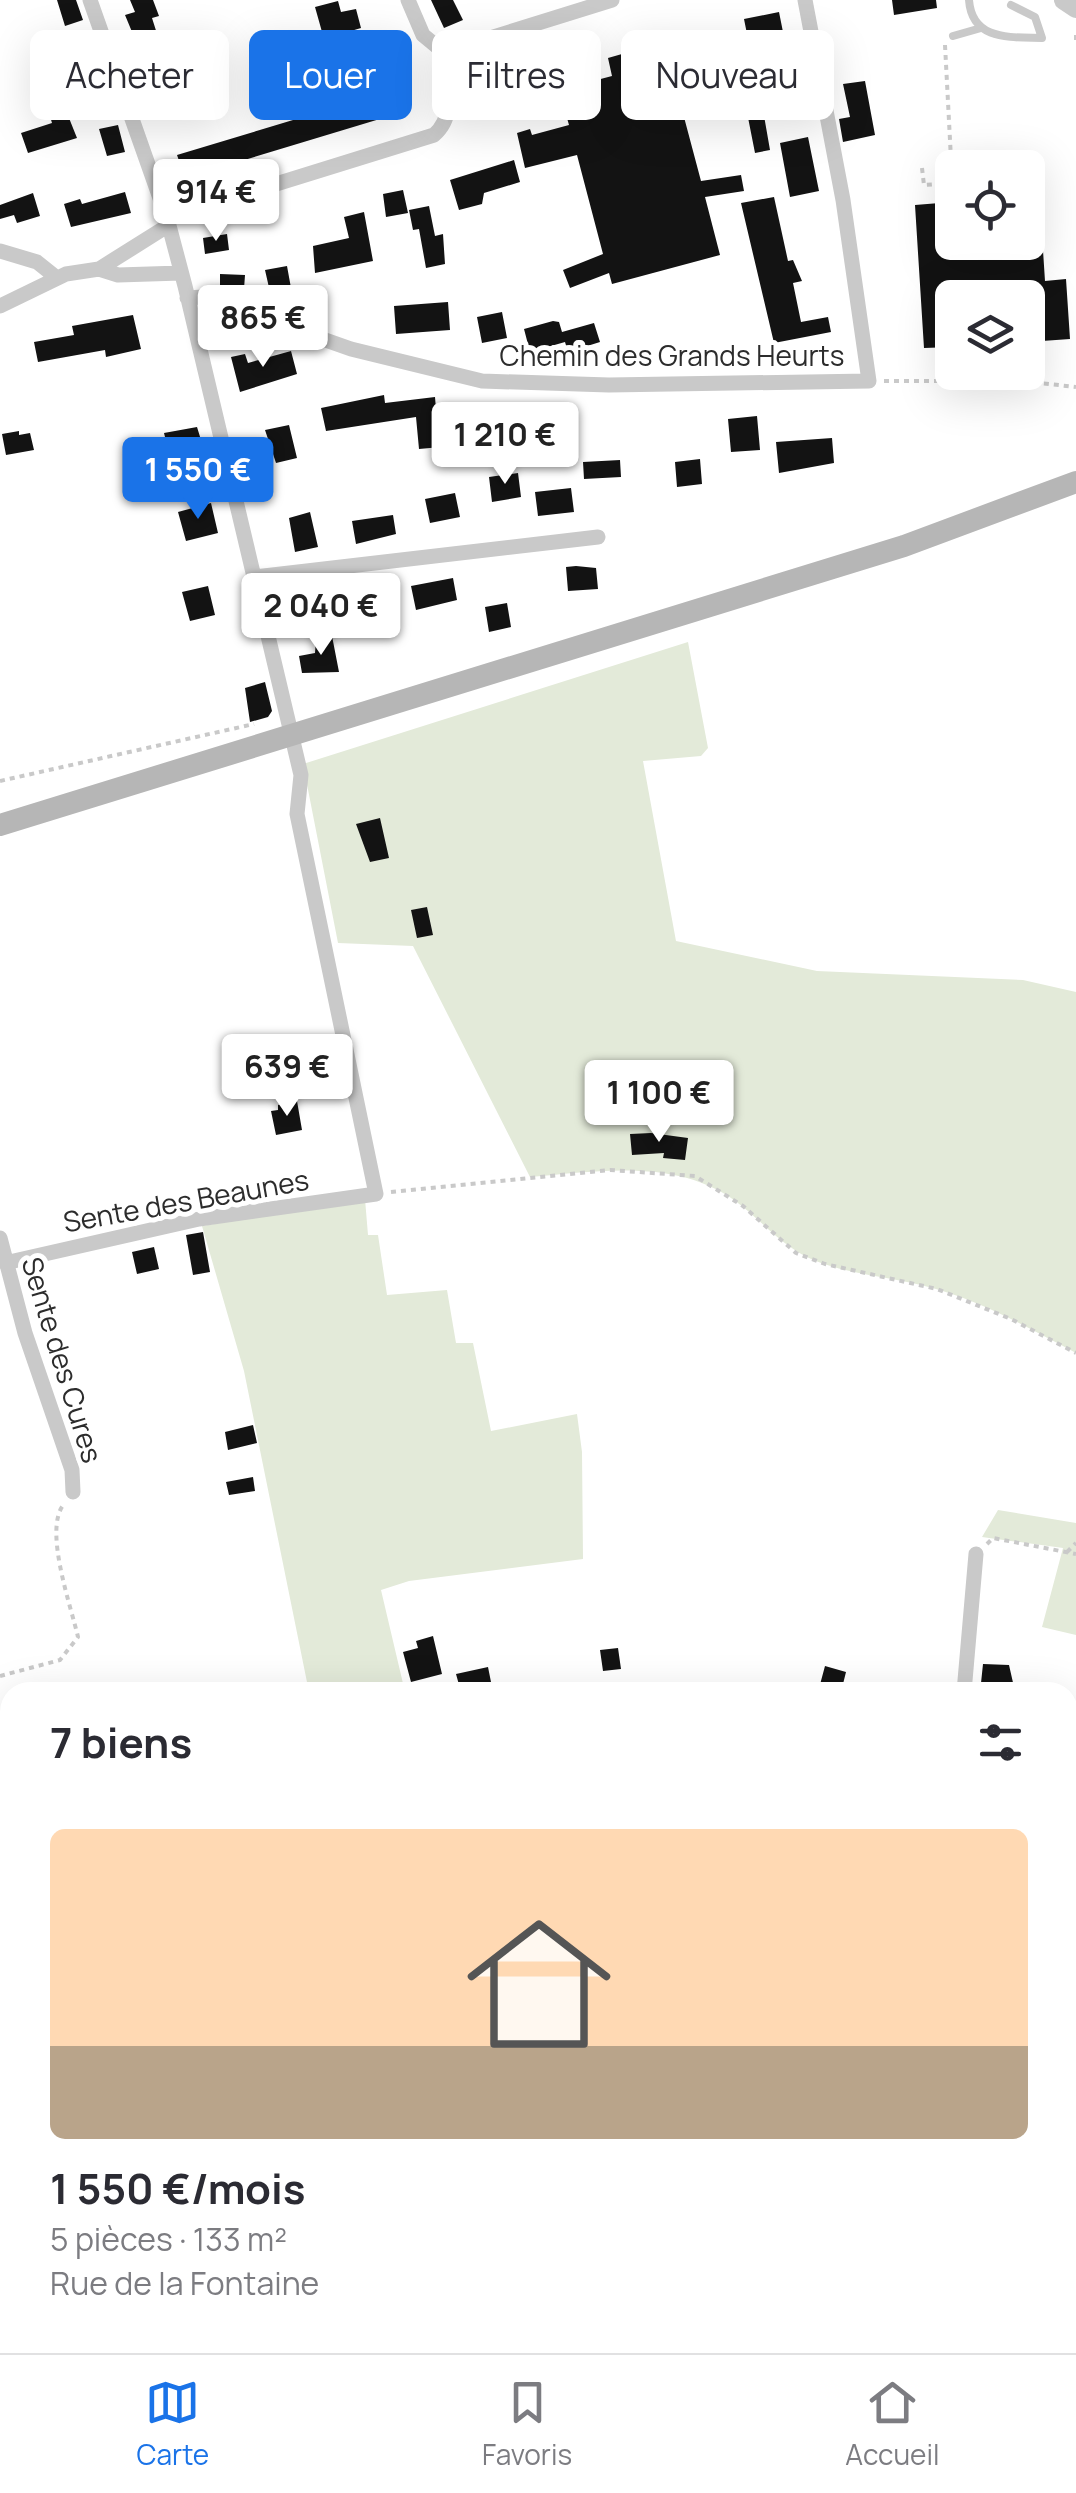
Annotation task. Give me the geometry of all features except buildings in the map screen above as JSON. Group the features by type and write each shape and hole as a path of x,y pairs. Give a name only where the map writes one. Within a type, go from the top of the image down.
{"main road":[{"path":"0,825 289,727 904,546 1076,482"}],"street":[{"path":"90,0 168,222 256,577 302,774 297,814 376,1194"},
{"path":"408,0 423,35 432,42"},
{"path":"503,30 612,0"},
{"path":"805,0 870,381"},
{"path":"1064,0 1076,8"},
{"path":"0,306 57,278 99,269 168,222 434,135 445,120"},
{"path":"0,251 37,262 57,278"},
{"path":"99,269 118,275 181,273"},
{"name":"Chemin des Grands Heurts","path":"188,298 203,297 350,349 482,381 609,385 870,381"},
{"path":"256,577 598,537"},
{"name":"Sente des Beaunes","path":"6,1262 200,1219 376,1194"},
{"name":"Sente des Cures","path":"0,1238 72,1470 73,1492"},
{"path":"965,1682 976,1554"}],"lane":[{"path":"968,0 972,18 981,28 1000,37 1042,38 1035,18 1011,5"},
{"path":"951,36 981,28"}],"path":[{"path":"950,150 944,47 951,36"},
{"path":"922,168 924,184 935,183"},
{"path":"870,381 1022,381 1076,387"},
{"path":"0,781 289,727"},
{"path":"376,1194 610,1170 695,1176 742,1206 796,1253 825,1264 937,1289 1011,1319 1076,1352"},
{"name":"Sente des Cures","path":"0,1676 60,1660 78,1636 56,1542 58,1510 73,1492"},
{"path":"976,1554 993,1538 1076,1554"},
{"path":"1067,1552 1076,1543"}],"green space":[{"path":"688,642 708,748 701,756 643,761 676,941 817,971 1023,980 1076,992 1076,1353 1008,1317 954,1295 812,1259 790,1247 720,1191 695,1180 641,1171 530,1177 413,946 338,943 303,764"},
{"path":"365,1199 368,1235 378,1235 387,1295 447,1290 456,1343 473,1343 491,1431 577,1414 582,1452 583,1559 409,1581 381,1590 403,1682 307,1682 244,1371 202,1226"},
{"path":"998,1510 1076,1523 1076,1635 1042,1627 1063,1548 982,1537"}]}
